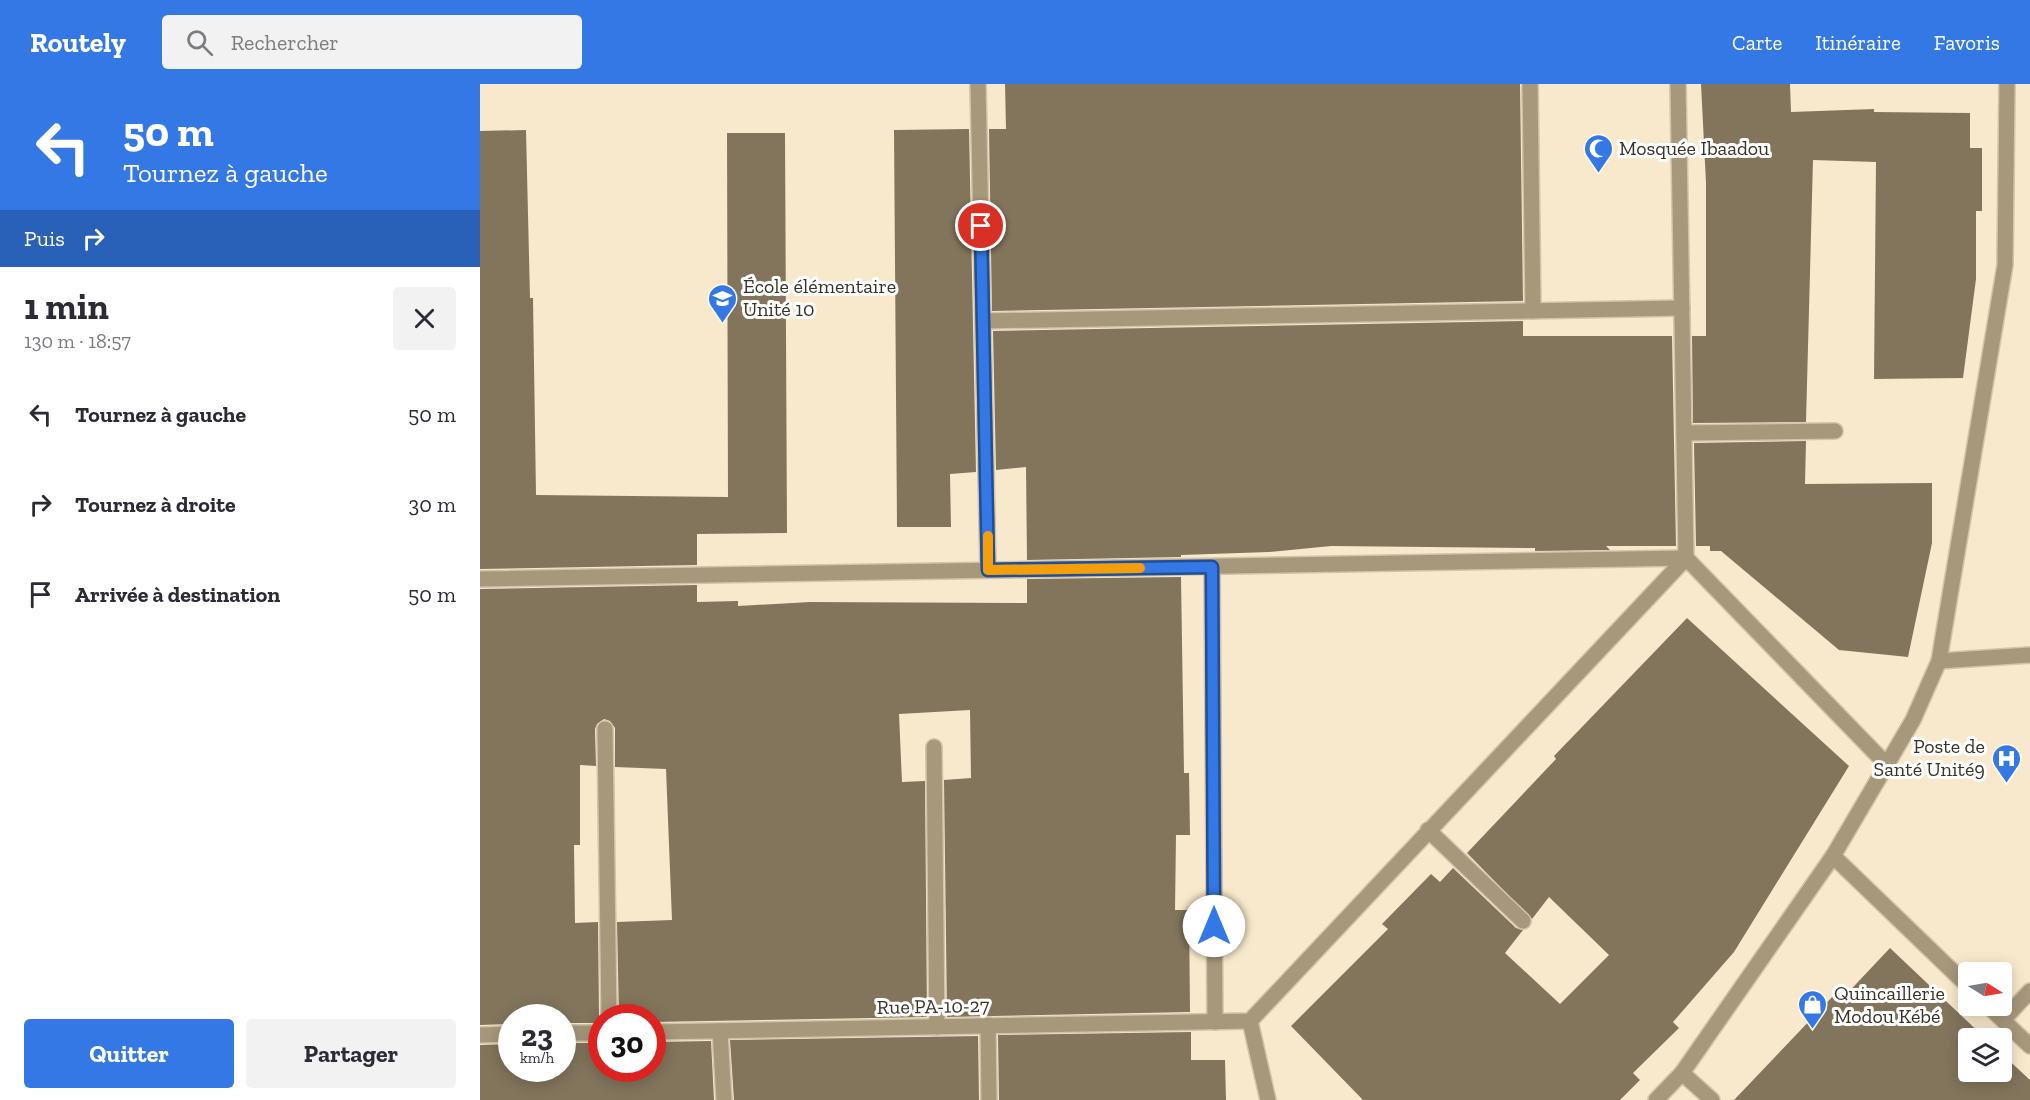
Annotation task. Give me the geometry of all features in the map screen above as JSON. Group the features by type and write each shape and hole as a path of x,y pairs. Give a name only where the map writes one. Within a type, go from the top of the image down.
{"street":[{"path":"978,84 988,570"},
{"path":"1530,84 1533,311"},
{"path":"1678,84 1686,558 1887,765"},
{"path":"1656,1100 1683,1073 1833,856 1912,720 1939,661 2005,265 2007,84"},
{"path":"983,321 1682,308"},
{"path":"1684,433 1835,431"},
{"path":"480,579 1686,558"},
{"path":"1268,1100 1250,1021 1686,558"},
{"path":"1212,567 1215,1022"},
{"path":"1939,661 2030,655"},
{"path":"605,729 609,1004"},
{"path":"934,747 938,1027"},
{"path":"1428,830 1523,921"},
{"path":"1833,856 1958,976"},
{"path":"2003,1020 2030,991"},
{"path":"1999,1016 2030,1046"},
{"name":"Rue PA-10-27","path":"666,1032 1250,1021"},
{"path":"988,1025 989,1100"},
{"path":"720,1031 724,1100"},
{"path":"480,1035 498,1034"},
{"path":"1683,1073 1712,1100"}],"building":[{"path":"1005,84 1520,84 1523,301 992,311 989,129 1006,129"},
{"path":"1701,84 1790,84 1791,112 1874,109 1874,112 1970,113 1970,148 1982,148 1982,211 1976,211 1976,279 1963,378 1874,379 1876,162 1813,160 1806,422 1693,423 1692,336 1706,336 1706,183"},
{"path":"969,129 976,472 950,474 951,527 897,527 894,130"},
{"path":"526,130 530,298 533,298 536,495 728,497 727,133 785,133 787,533 697,534 697,565 480,569 480,131"},
{"path":"1523,321 1523,336 1672,336 1676,546 1606,546 1610,550 1535,551 1535,548 1331,546 1269,552 1181,555 1181,557 1027,560 1026,467 996,470 993,331"},
{"path":"1806,441 1805,484 1932,483 1932,543 1908,657 1839,650 1721,551 1710,551 1710,546 1696,546 1694,443"},
{"path":"1181,577 1184,773 1189,773 1190,835 1176,835 1175,910 1189,910 1190,1012 947,1017 944,780 971,778 970,710 899,714 902,782 925,781 927,1017 666,1022 666,1004 619,1004 617,922 672,920 666,769 615,767 615,728 610,721 604,719 597,724 595,729 596,766 580,765 580,845 574,845 575,923 598,922 599,1004 588,1004 588,1023 576,1023 576,1004 498,1004 498,1024 480,1025 480,589 697,585 697,602 738,601 738,606 810,602 1027,603 1027,579"},
{"path":"1687,618 1849,766 1734,952 1673,1022 1679,1028 1633,1073 1640,1080 1620,1100 1363,1100 1291,1026 1388,929 1382,924 1431,874 1440,882 1453,868 1516,928 1523,930 1505,953 1560,1004 1609,955 1549,897 1532,919 1467,853 1556,759 1554,756"},
{"path":"1890,948 1958,1012 1958,1016 1962,1016 1974,1028 1958,1028 1958,1082 2012,1082 2012,1063 2030,1080 2030,1100 1734,1100 1834,995 1840,1001"},
{"path":"1191,1032 1191,1060 1225,1060 1226,1100 999,1100 998,1035"},
{"path":"978,1036 979,1100 734,1100 730,1040"},
{"path":"711,1041 714,1100 480,1100 480,1045 498,1044 498,1082 576,1082 576,1043 588,1043 588,1082 666,1082 666,1042"}],"slow traffic":[{"path":"988,536 988,570 1140,568"}],"place":[{"name":"Mosquée Ibaadou","path":"1598,174"},
{"name":"École élémentaire Unité 10","path":"722,324"},
{"name":"Poste de Santé Unité9","path":"2006,784"},
{"name":"Quincaillerie Modou Kébé","path":"1813,1030"}],"route":[{"path":"981,226 988,570 1212,567 1214,926"}]}
